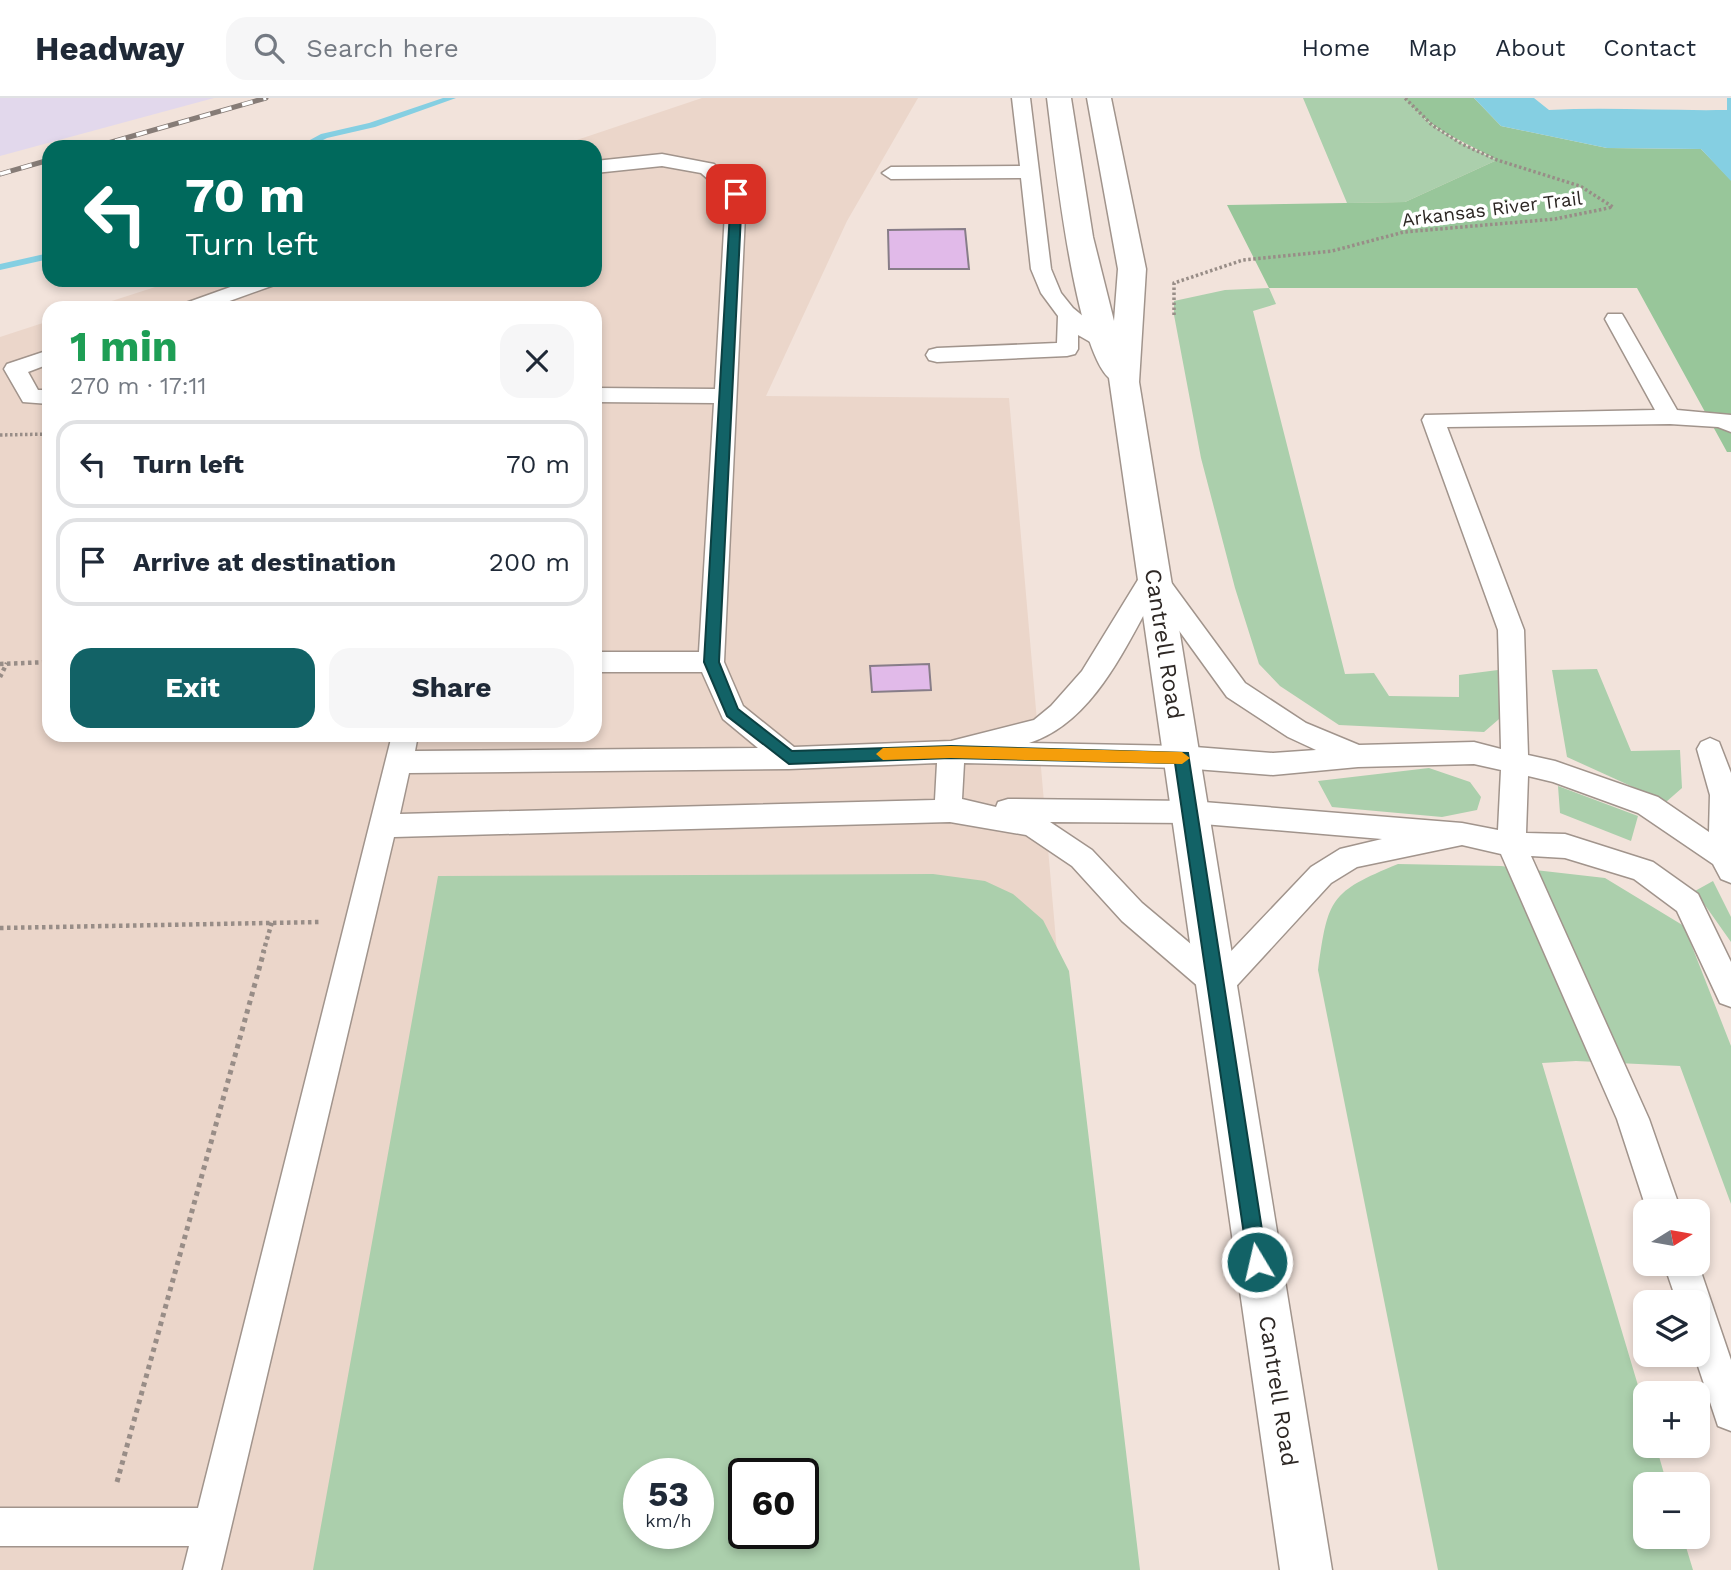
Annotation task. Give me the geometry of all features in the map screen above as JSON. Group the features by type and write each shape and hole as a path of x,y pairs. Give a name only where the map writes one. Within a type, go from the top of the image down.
{"main road":[{"name":"Cantrell Road","path":"1059,98 1087,268 1106,344 1124,382"},
{"name":"Cantrell Road","path":"1099,98 1132,269 1124,382 1306,1570"}],"lane":[{"path":"1021,98 1041,269 1047,290 1081,330 1106,344"},
{"path":"602,166 662,160 707,168 736,194 712,662 732,712 789,758"},
{"path":"891,173 1030,172"},
{"path":"210,301 250,287"},
{"path":"937,355 1067,349 1068,315"},
{"path":"1615,319 1670,417"},
{"path":"42,360 8,372 31,397 42,397"},
{"path":"602,395 726,396"},
{"path":"1660,1199 1633,1119 1511,844 1515,763 1511,630 1433,420 1670,417 1723,420 1731,425"},
{"path":"951,752 1042,728 1068,706 1096,671 1153,576 1236,690 1297,730 1357,756"},
{"path":"602,662 712,662"},
{"path":"202,1570 402,748 789,758 951,752 1182,757 1273,764 1357,756 1474,753 1555,772 1648,805 1727,863"},
{"path":"1710,749 1724,794 1727,863"},
{"path":"948,810 951,752"},
{"path":"948,810 1033,825 1082,858 1132,912 1218,985 1321,875 1350,857 1462,834"},
{"path":"383,826 948,810 1191,812 1462,834 1511,844 1565,846 1643,870 1688,903 1731,994"},
{"path":"1710,1349 1731,1413"},
{"path":"0,1527 213,1527"}],"path":[{"name":"Arkansas River Trail","path":"1174,315 1174,283 1243,260 1332,251 1404,232 1555,219 1613,207 1580,186 1497,160 1462,144 1432,125 1405,98"},
{"path":"0,435 42,434"},
{"path":"0,664 42,662"},
{"path":"0,677 7,663"},
{"path":"114,1492 272,922"},
{"path":"0,928 325,922"}],"shaded area":[{"path":"0,98 214,98 59,140 42,140 42,145 0,156"},
{"path":"702,98 918,98 847,221 766,396 1009,398 1064,1033 1131,1570 0,1570 0,337 42,323 42,742 602,742 602,301 112,301 155,287 602,287 602,140 577,140"}],"green space":[{"path":"1303,98 1405,98 1435,127 1497,160 1405,202 1347,203"},
{"path":"1405,98 1474,98 1501,126 1607,148 1701,149 1731,180 1731,452 1727,452 1637,288 1269,288 1227,205 1405,202 1497,160 1436,127"},
{"path":"1269,288 1276,304 1253,311 1345,674 1374,673 1389,696 1459,697 1459,675 1498,670 1513,707 1484,732 1339,725 1280,686 1259,664 1235,588 1201,458 1174,315 1174,301 1225,290"},
{"path":"1597,669 1631,751 1680,750 1682,788 1666,802 1567,757 1552,670"},
{"path":"1429,768 1470,782 1481,797 1477,810 1442,817 1332,807 1318,781"},
{"path":"1558,786 1638,816 1631,841 1560,813"},
{"path":"1398,864 1501,866 1605,878 1684,926 1731,1046 1731,1204 1680,1066 1576,1061 1542,1063 1637,1381 1633,1381 1633,1458 1659,1458 1664,1472 1633,1472 1633,1549 1687,1549 1693,1570 1438,1570 1318,970 1325,927 1336,901 1358,882"},
{"path":"933,874 985,881 1013,894 1043,920 1069,971 1140,1570 313,1570 438,876"},
{"path":"1713,881 1731,917 1731,942 1695,891"}],"water":[{"path":"1474,98 1534,98 1549,110 1727,110 1727,98 1731,98 1731,181 1701,149 1607,148 1501,126"}],"building":[{"path":"965,229 969,269 889,269 888,230"},
{"path":"929,664 931,690 872,692 870,666"}],"waterway":[{"path":"316,140 372,125 452,98"},
{"path":"0,267 42,258"}],"railway":[{"path":"119,140 266,98"},
{"path":"0,174 42,162"}],"slow traffic":[{"path":"883,754 951,752 1182,758"}],"route":[{"path":"736,194 712,662 732,712 789,758 951,752 1182,757 1218,985 1257,1262"}]}
